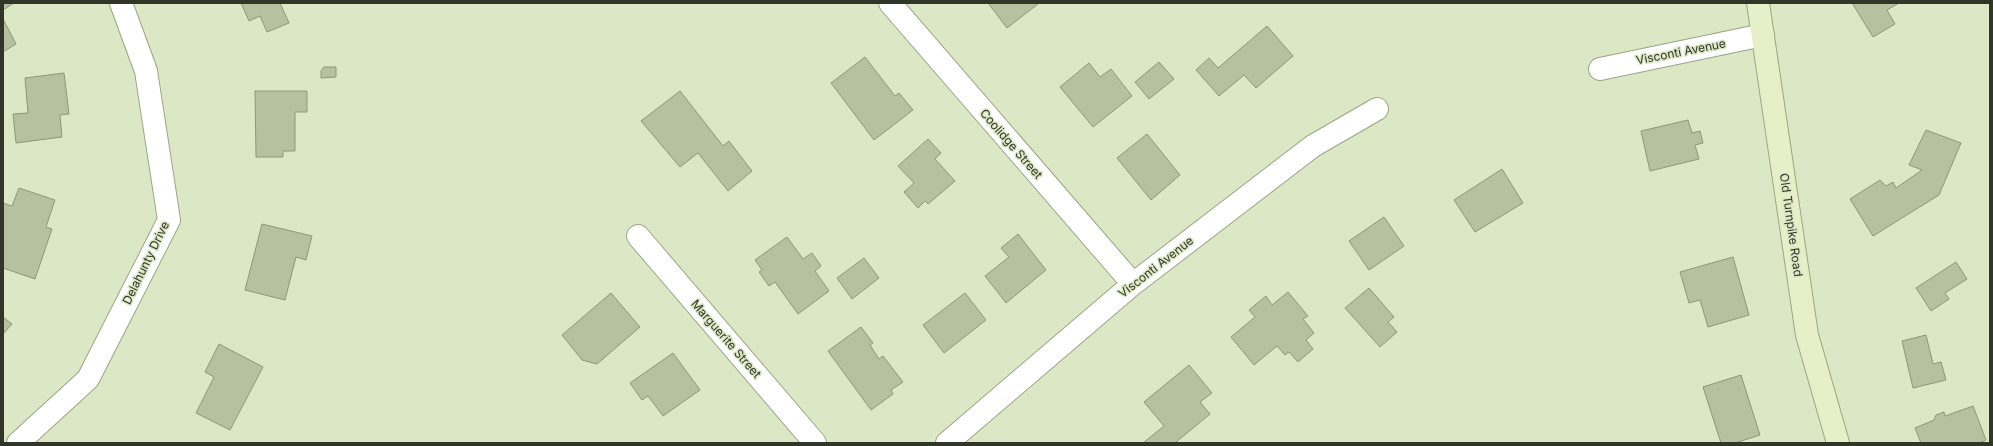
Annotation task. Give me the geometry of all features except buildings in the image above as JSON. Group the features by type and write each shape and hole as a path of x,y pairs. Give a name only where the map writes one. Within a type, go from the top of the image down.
{"main road":[{"name":"Old Turnpike Road","path":"1758,3 1807,335 1838,443"}],"street":[{"name":"Delahunty Drive","path":"18,443 88,379 169,220 146,71 121,3"},
{"name":"Coolidge Street","path":"890,3 1133,284"},
{"name":"Visconti Avenue","path":"1600,68 1763,35"},
{"name":"Visconti Avenue","path":"947,443 1133,284 1313,146 1377,109"},
{"name":"Marguerite Street","path":"638,236 815,443"}]}
